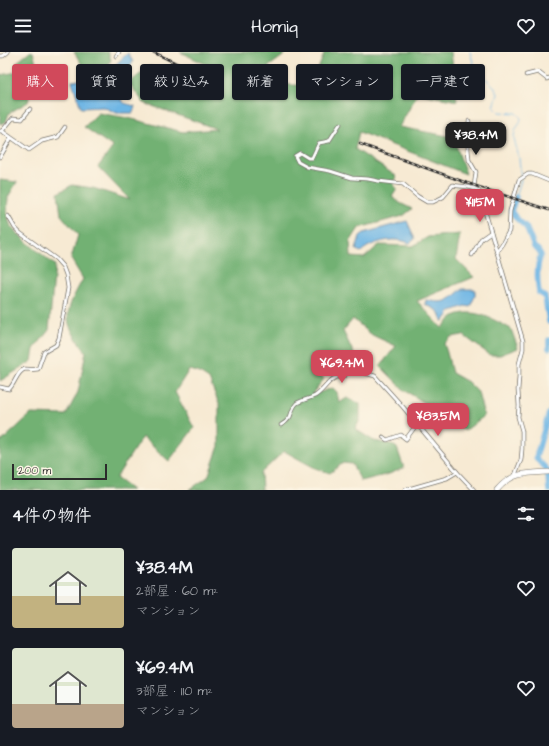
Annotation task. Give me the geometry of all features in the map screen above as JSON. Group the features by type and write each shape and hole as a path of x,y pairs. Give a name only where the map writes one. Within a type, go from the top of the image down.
{"main road":[{"path":"497,490 507,480 515,475 529,472 547,472"}],"street":[{"path":"0,56 3,56 8,52"},
{"path":"116,56 118,52"},
{"path":"526,75 538,72 547,79 549,78"},
{"path":"30,109 22,119 13,118 1,131 28,150 42,141 58,137 65,127"},
{"path":"469,121 469,160 476,172 474,188"},
{"path":"340,124 329,141 319,143 312,158 308,158 300,153 295,156 298,162 308,167 330,171 352,178 403,184 417,196 428,202 433,202 443,197 453,185 465,188 474,188 479,191 523,341 518,364 518,417 522,431 522,449 521,460 515,475"},
{"path":"0,157 11,138"},
{"path":"496,252 509,232 510,211 519,180 523,176 532,174 549,181"},
{"path":"0,387 9,389 24,370 38,369 44,352 56,345 59,338 68,288 66,275 60,262 20,233 12,224 8,216"},
{"path":"472,255 481,240 491,232"},
{"path":"281,425 288,419 298,402 317,395 333,378 344,376 351,369 375,376 456,472 474,490"},
{"path":"383,437 390,440 401,435 406,439 417,424"},
{"path":"405,490 447,478 456,472"}],"green space":[{"path":"30,52 33,52 36,64 17,64 17,62"},
{"path":"74,52 108,52 111,60 109,64 82,64"},
{"path":"180,52 285,52 283,56 272,64 232,64 232,100 288,100 288,85 296,85 296,100 393,100 393,64 320,64 325,52 451,52 452,64 401,64 401,100 414,100 399,127 453,137 466,174 359,132 355,149 396,176 394,185 397,189 392,197 412,209 403,216 359,228 350,242 351,257 364,258 379,245 413,246 428,237 460,234 456,259 474,277 417,301 442,328 454,316 463,313 478,314 498,322 511,329 518,348 500,355 490,355 463,335 451,337 444,344 452,373 468,382 478,392 484,416 465,431 436,410 404,390 380,366 396,346 372,335 353,319 343,331 355,356 347,364 310,363 324,379 311,395 333,388 337,392 339,403 347,398 360,404 360,420 355,429 374,441 391,444 397,448 404,468 389,474 361,481 352,464 343,463 330,473 315,468 284,451 261,473 262,490 189,490 208,477 219,446 219,404 209,379 198,372 189,370 175,392 194,428 169,461 142,437 116,478 132,490 0,490 0,441 2,441 31,414 66,415 78,392 86,352 73,332 68,319 69,309 75,293 83,279 71,259 78,235 61,215 58,193 72,185 93,188 130,200 98,167 113,147 84,127 98,113 128,118 183,132 217,129 144,103 142,100 224,100 224,64 206,64"},
{"path":"12,73 12,100 29,100 28,102 9,113 6,122 0,124 0,75"},
{"path":"140,74 140,98 132,87 132,81"},
{"path":"0,180 17,182 8,197 7,214 11,227 55,265 49,330 34,349 32,361 0,381"}],"water":[{"path":"128,53 133,62 132,64 116,64"},
{"path":"76,80 76,93 72,81"},
{"path":"78,100 122,100 124,103 135,106 133,113 117,113 103,107 81,108"},
{"path":"407,221 415,239 410,243 399,240 388,240 373,244 361,252 356,250 360,236 364,233"},
{"path":"462,289 475,289 475,296 470,307 465,306 451,311 443,322 438,311 425,304 426,300 438,302 446,301"}],"waterway":[{"path":"470,52 476,72 492,84 498,94 494,107 499,112 516,113 521,118 520,123 515,130 514,138 519,158 521,177"},
{"path":"516,197 521,180"},
{"path":"516,197 511,211 526,227 534,247 541,255 539,259 537,278 538,288 539,293 545,297 549,322"},
{"path":"549,340 549,348"},
{"path":"549,413 536,457 547,470 549,490"}],"railway":[{"path":"153,52 178,64"},
{"path":"360,144 467,183 549,210"}]}
